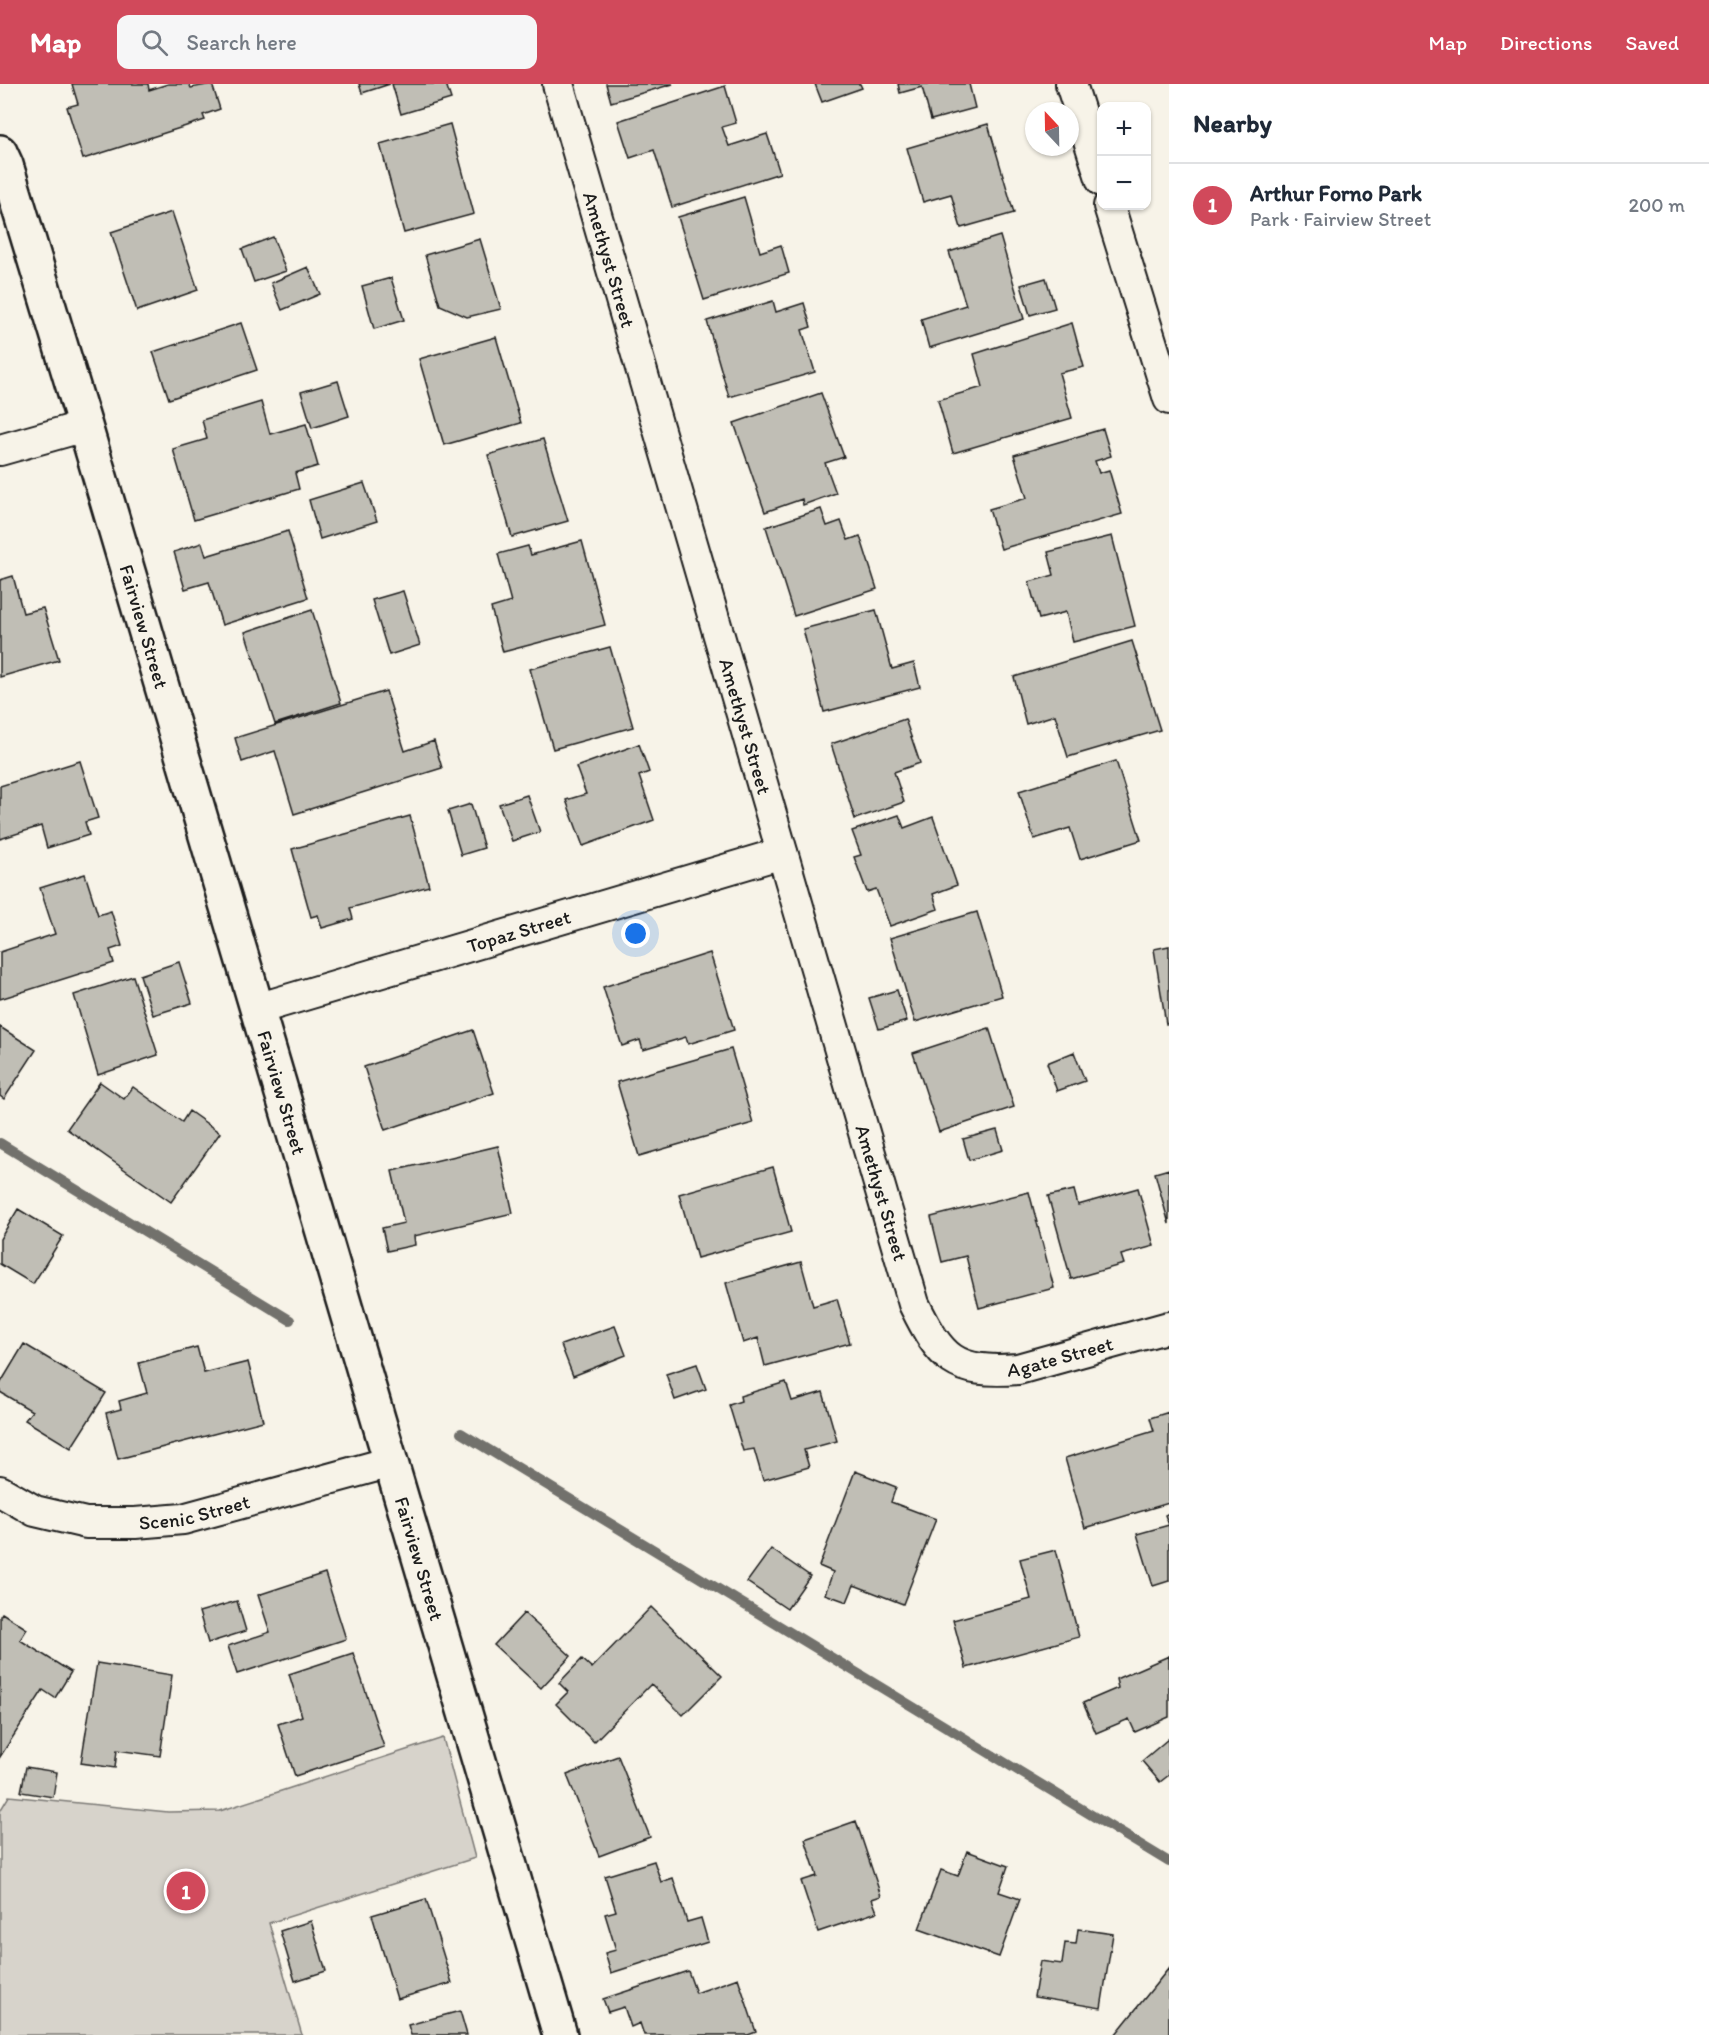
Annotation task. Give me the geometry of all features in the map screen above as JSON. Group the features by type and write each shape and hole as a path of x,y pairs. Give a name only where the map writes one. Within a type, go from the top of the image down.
{"street":[{"name":"Amethyst Street","path":"558,84 914,1304 926,1328 951,1360"},
{"path":"1071,84 1097,168"},
{"name":"Fairview Street","path":"0,153 6,165 85,426 560,2035"},
{"path":"1110,210 1169,399"},
{"path":"0,450 85,426"},
{"name":"Topaz Street","path":"257,1009 782,853"},
{"name":"Agate Street","path":"951,1360 973,1369 1018,1370 1169,1327"},
{"name":"Scenic Street","path":"0,1491 35,1511 86,1523 135,1523 183,1519 391,1462"}],"shaded area":[{"path":"443,1738 475,1858 269,1923 302,2035 0,2035 0,1811 9,1796 168,1812 220,1811"}],"building":[{"path":"72,84 148,84 149,90 168,84 189,84 191,88 212,84 220,109 203,115 205,120 83,159 67,107 78,104"},
{"path":"359,84 390,84 362,93"},
{"path":"392,84 446,84 451,99 401,114"},
{"path":"606,84 673,84 611,102"},
{"path":"815,84 860,84 862,88 822,102"},
{"path":"898,84 969,84 975,108 931,120 922,87 900,93"},
{"path":"725,86 736,123 722,127 729,146 767,134 780,173 672,207 654,150 630,158 618,121"},
{"path":"450,124 474,214 404,233 380,144"},
{"path":"988,124 1014,213 961,228 951,194 923,202 907,148"},
{"path":"744,197 760,252 781,245 789,273 704,300 678,217"},
{"path":"172,212 198,290 137,311 111,232"},
{"path":"1000,236 1024,319 929,348 921,319 966,305 949,252"},
{"path":"273,237 286,271 254,282 242,249"},
{"path":"480,239 501,309 467,317 440,305 425,255"},
{"path":"308,267 320,294 282,310 271,283"},
{"path":"391,278 404,320 374,329 362,286"},
{"path":"1046,278 1055,308 1030,315 1021,285"},
{"path":"773,301 776,312 804,303 811,327 802,330 815,372 729,397 707,321"},
{"path":"241,323 257,370 169,399 153,352"},
{"path":"1072,323 1084,367 1059,373 1072,418 953,453 938,400 983,387 974,354"},
{"path":"496,337 521,423 444,445 419,359"},
{"path":"338,381 349,416 312,428 301,392"},
{"path":"821,393 844,457 825,463 836,493 803,505 802,499 765,512 734,423"},
{"path":"261,402 270,434 306,424 318,466 295,473 299,489 194,520 173,449 207,439 202,420"},
{"path":"1103,429 1111,456 1095,461 1099,473 1109,470 1122,514 1001,549 989,509 1027,498 1014,455"},
{"path":"543,439 568,521 512,537 488,455"},
{"path":"364,483 377,521 320,539 309,500"},
{"path":"821,509 827,526 841,521 848,540 860,536 877,589 794,616 766,527"},
{"path":"288,531 308,598 222,625 209,582 185,589 174,552 202,543 206,556"},
{"path":"1112,536 1135,626 1073,642 1066,612 1039,619 1029,582 1054,575 1048,552"},
{"path":"582,541 605,625 503,652 491,608 511,602 498,554 528,546 531,555"},
{"path":"13,576 23,613 43,608 59,660 0,677 0,580"},
{"path":"403,591 420,645 389,655 372,600"},
{"path":"312,610 341,703 275,724 245,632"},
{"path":"876,610 892,669 914,663 920,687 824,712 803,629"},
{"path":"1132,641 1160,730 1068,757 1055,715 1026,724 1014,677"},
{"path":"610,647 633,727 553,749 530,669"},
{"path":"386,691 405,751 434,741 442,768 294,814 275,751 242,762 235,738"},
{"path":"905,719 920,763 894,772 904,802 855,819 831,744"},
{"path":"639,744 649,772 639,776 654,820 583,846 566,800 586,794 576,767"},
{"path":"80,761 98,818 85,822 89,835 47,848 41,826 0,839 0,786"},
{"path":"1116,761 1141,840 1080,859 1070,828 1034,839 1019,791"},
{"path":"527,795 540,832 512,841 499,804"},
{"path":"471,804 484,848 461,855 448,811"},
{"path":"899,815 904,828 933,817 957,885 933,894 938,909 890,926 876,889 867,892 854,857 861,855 852,831"},
{"path":"410,816 429,886 350,908 353,919 322,928 318,915 311,917 292,849"},
{"path":"85,874 98,915 111,911 122,946 110,950 114,963 0,999 0,952 55,934 40,888"},
{"path":"977,912 1002,996 915,1022 890,938"},
{"path":"1169,946 1169,1024 1166,1024 1154,949"},
{"path":"710,953 734,1030 688,1044 686,1037 643,1050 640,1040 622,1046 603,987"},
{"path":"179,962 192,1003 153,1015 140,975"},
{"path":"133,976 158,1055 98,1075 74,995"},
{"path":"897,990 907,1021 879,1029 869,998"},
{"path":"0,1027 36,1050 4,1099 0,1096"},
{"path":"989,1028 1014,1107 939,1132 913,1053"},
{"path":"473,1030 494,1093 385,1130 364,1067"},
{"path":"731,1049 753,1123 639,1156 617,1082"},
{"path":"1074,1052 1085,1081 1057,1091 1047,1063"},
{"path":"100,1082 124,1099 133,1087 182,1122 189,1111 220,1133 171,1202 67,1129"},
{"path":"997,1130 1003,1150 969,1160 963,1139"},
{"path":"498,1146 513,1213 414,1236 415,1245 387,1251 382,1228 404,1223 392,1171"},
{"path":"773,1167 791,1232 697,1258 679,1194"},
{"path":"1169,1169 1169,1224 1155,1173"},
{"path":"1138,1188 1154,1246 1121,1255 1124,1264 1071,1279 1048,1196 1074,1190 1078,1205"},
{"path":"1029,1192 1054,1288 979,1308 966,1256 942,1262 931,1217"},
{"path":"18,1209 63,1236 33,1284 0,1264 0,1239"},
{"path":"801,1262 813,1306 837,1299 850,1343 765,1366 758,1338 743,1343 726,1283"},
{"path":"615,1326 626,1355 573,1376 561,1345"},
{"path":"24,1344 106,1393 71,1448 25,1420 32,1411 0,1392 0,1384"},
{"path":"197,1347 204,1373 248,1362 263,1421 118,1459 106,1413 121,1409 119,1401 147,1393 139,1363"},
{"path":"697,1364 706,1389 675,1400 666,1374"},
{"path":"786,1382 792,1401 823,1392 837,1441 804,1450 809,1467 763,1480 754,1449 743,1451 729,1405 741,1401 740,1396"},
{"path":"1169,1412 1169,1503 1085,1528 1065,1458 1154,1431 1150,1418"},
{"path":"855,1471 896,1487 891,1502 936,1519 903,1604 854,1585 847,1602 825,1594 833,1572 819,1566"},
{"path":"1169,1513 1169,1525 1165,1515"},
{"path":"1169,1525 1169,1581 1153,1586 1137,1534"},
{"path":"771,1549 810,1576 787,1609 747,1582"},
{"path":"1056,1550 1079,1637 966,1668 953,1620 1031,1599 1020,1559"},
{"path":"325,1573 346,1639 237,1674 228,1646 270,1632 258,1595"},
{"path":"237,1601 246,1631 208,1643 199,1612"},
{"path":"651,1607 722,1676 683,1715 651,1684 594,1742 556,1704 568,1692 559,1683 582,1659 592,1668"},
{"path":"2,1613 27,1629 20,1640 71,1672 55,1698 43,1690 0,1757 0,1616"},
{"path":"524,1613 571,1656 541,1688 494,1645"},
{"path":"353,1653 384,1747 295,1776 278,1724 302,1716 289,1674"},
{"path":"1169,1656 1169,1717 1135,1732 1129,1719 1096,1733 1083,1703 1118,1688 1116,1679"},
{"path":"97,1663 172,1675 160,1756 117,1750 115,1768 81,1763"},
{"path":"1168,1739 1169,1775 1160,1782 1142,1761"},
{"path":"618,1756 650,1837 599,1856 567,1775"},
{"path":"26,1767 57,1772 53,1797 21,1792"},
{"path":"856,1821 881,1896 872,1899 877,1912 818,1932 801,1881 817,1876 805,1839"},
{"path":"967,1851 1008,1866 999,1892 1020,1899 999,1957 919,1929 941,1870 958,1876"},
{"path":"654,1861 661,1882 673,1878 687,1922 701,1918 708,1942 611,1973 605,1953 616,1950 605,1914 616,1911 605,1876"},
{"path":"426,1899 452,1983 397,1999 372,1915"},
{"path":"311,1921 326,1971 295,1981 280,1931"},
{"path":"1078,1929 1113,1934 1101,2008 1034,1997 1040,1961 1062,1964 1065,1943 1076,1944"},
{"path":"1169,1968 1169,2035 1115,2035"},
{"path":"688,1971 696,1993 738,1978 756,2032 748,2035 644,2035 640,2023 631,2027 624,2007 608,2012 603,1999"},
{"path":"460,2011 467,2035 411,2035 408,2025"}],"waterway":[{"path":"0,1143 290,1320"},
{"path":"461,1433 1169,1862"}],"place":[{"name":"Arthur Forno Park","path":"186,1891"}]}
